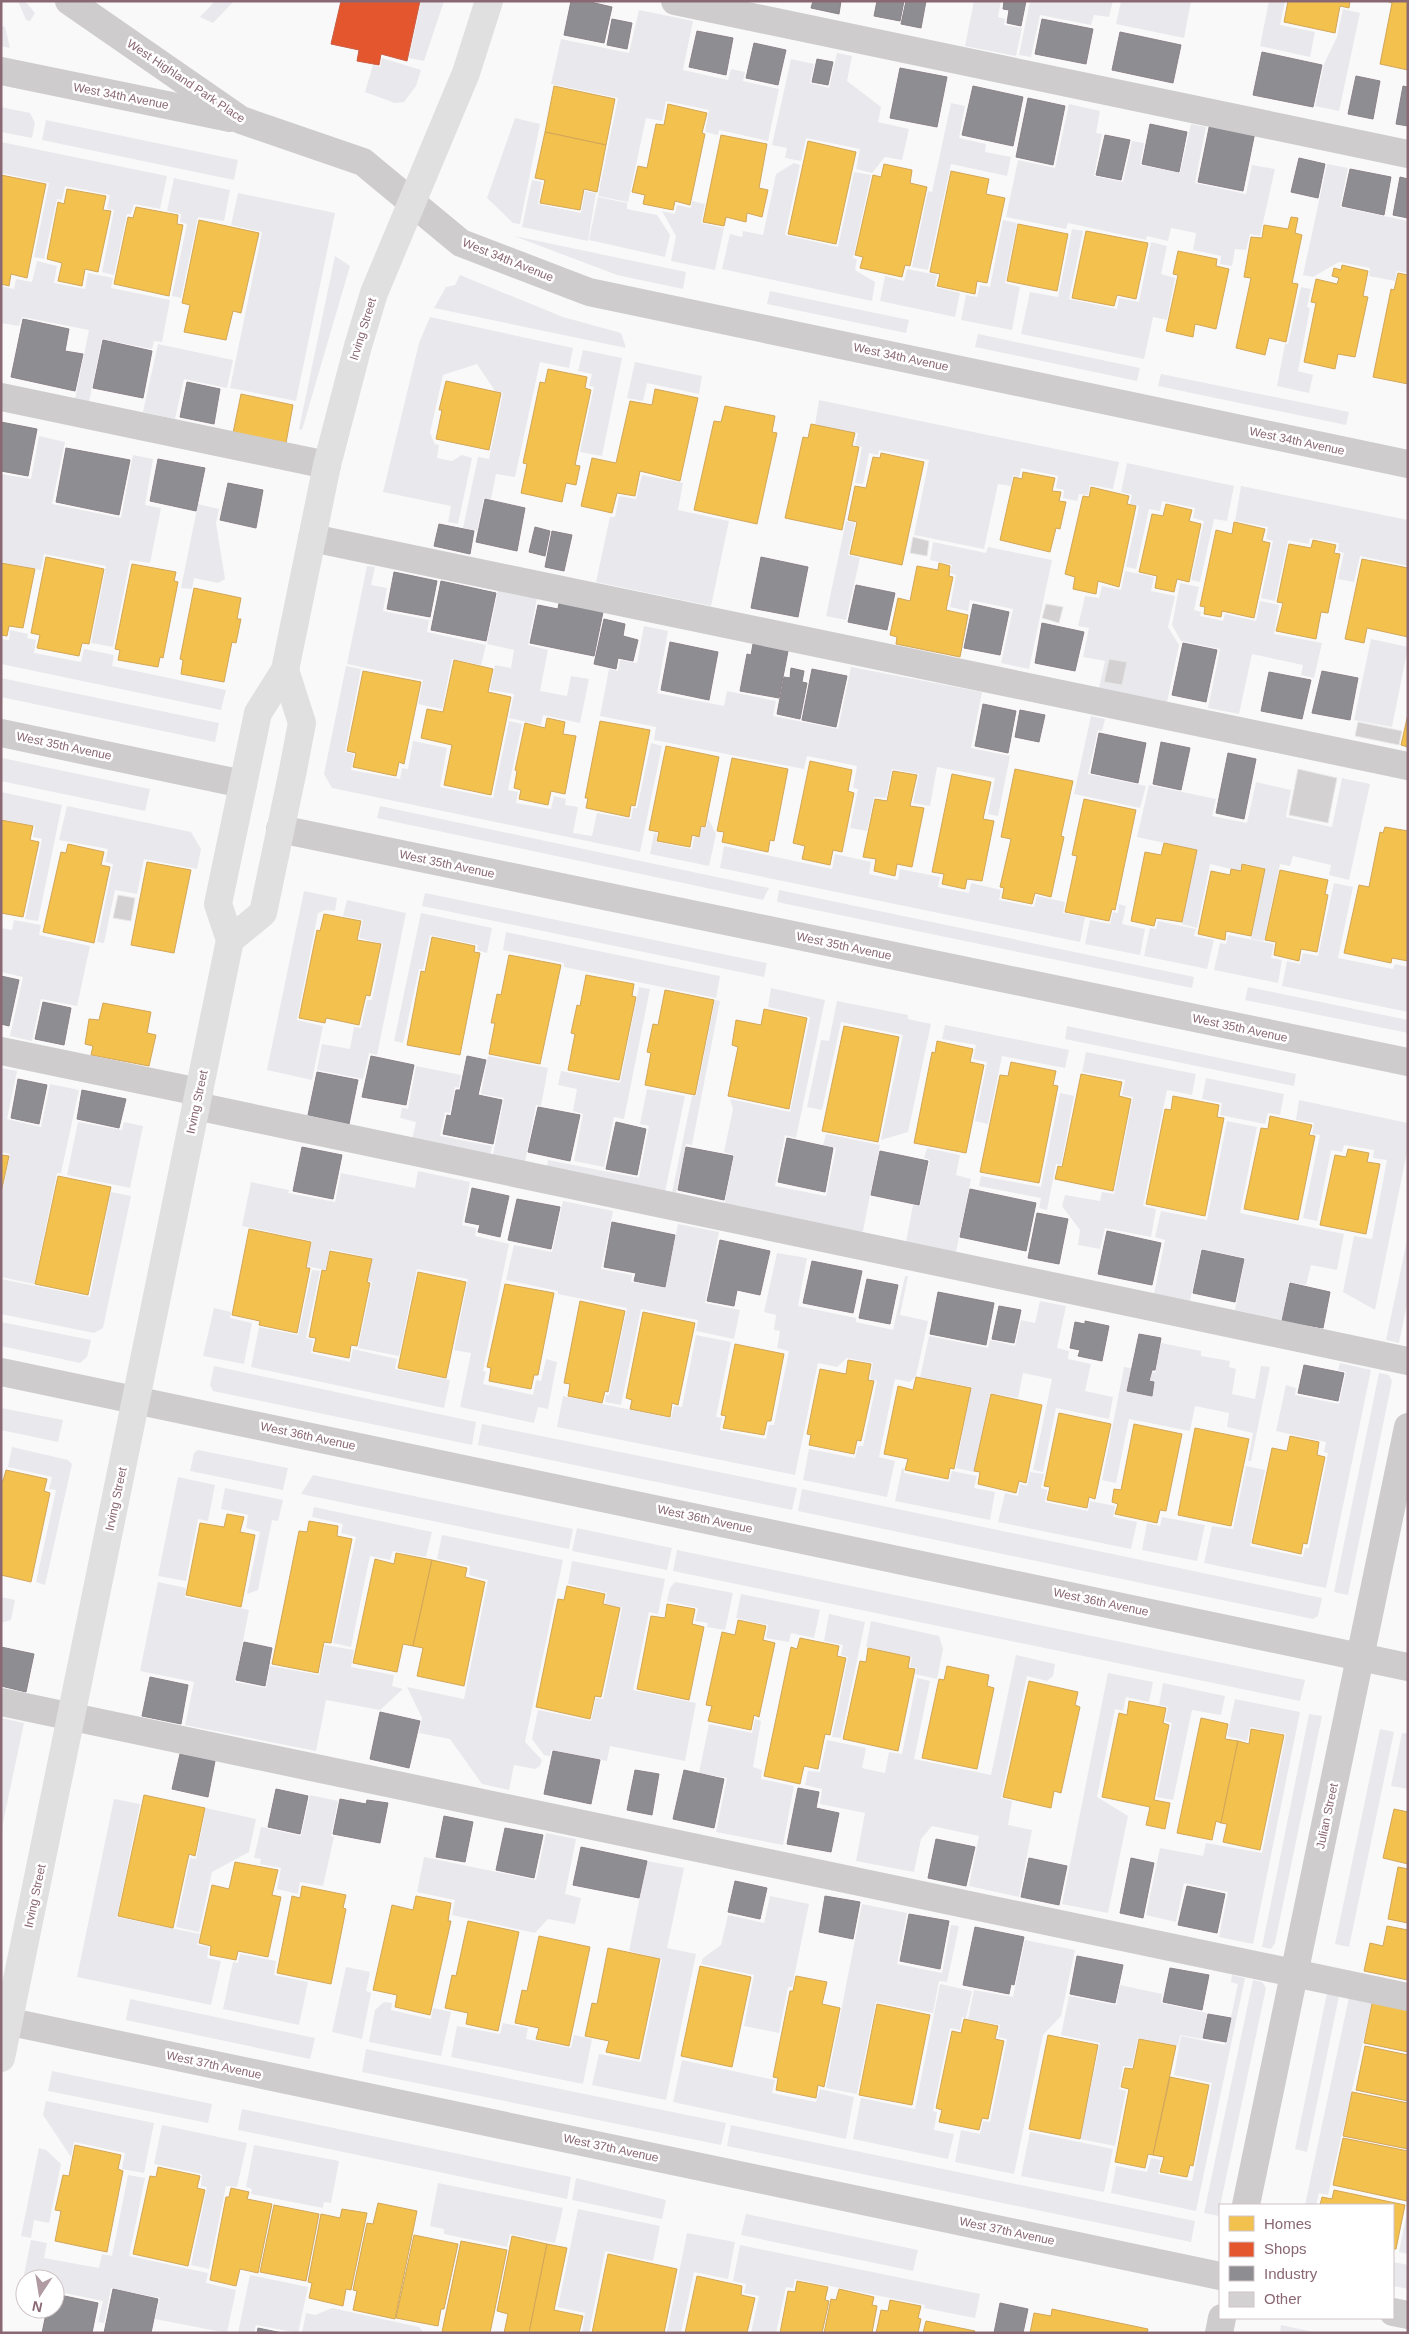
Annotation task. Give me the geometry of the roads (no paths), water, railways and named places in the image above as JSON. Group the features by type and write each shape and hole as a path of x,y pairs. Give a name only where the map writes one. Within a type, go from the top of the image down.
{"main road":[{"name":"Irving Street","path":"1,2058 5,2021 71,1717 230,940 218,904 258,713 285,670 327,465 355,355 374,294 466,72 489,1"},
{"name":"Irving Street","path":"230,940 263,913 302,723 285,670"}],"street":[{"path":"675,1 1408,154"},
{"name":"West Highland Park Place","path":"79,4 241,120 363,162 413,202"},
{"name":"West 34th Avenue","path":"1,71 241,120"},
{"name":"West 34th Avenue","path":"413,202 461,243 588,292 1408,464"},
{"path":"1,397 327,465"},
{"path":"312,538 1408,766"},
{"name":"West 35th Avenue","path":"1,733 243,784"},
{"name":"West 35th Avenue","path":"280,830 1408,1062"},
{"path":"1,1052 198,1099 1408,1361"},
{"name":"West 36th Avenue","path":"1,1372 1408,1667"},
{"name":"Julian Street","path":"1246,2204 1408,1427"},
{"path":"1,1702 1408,1997"},
{"name":"West 37th Avenue","path":"5,2021 1219,2276"},
{"path":"1394,2312 1408,2315"},
{"path":"1219,2333 1222,2319"}]}
